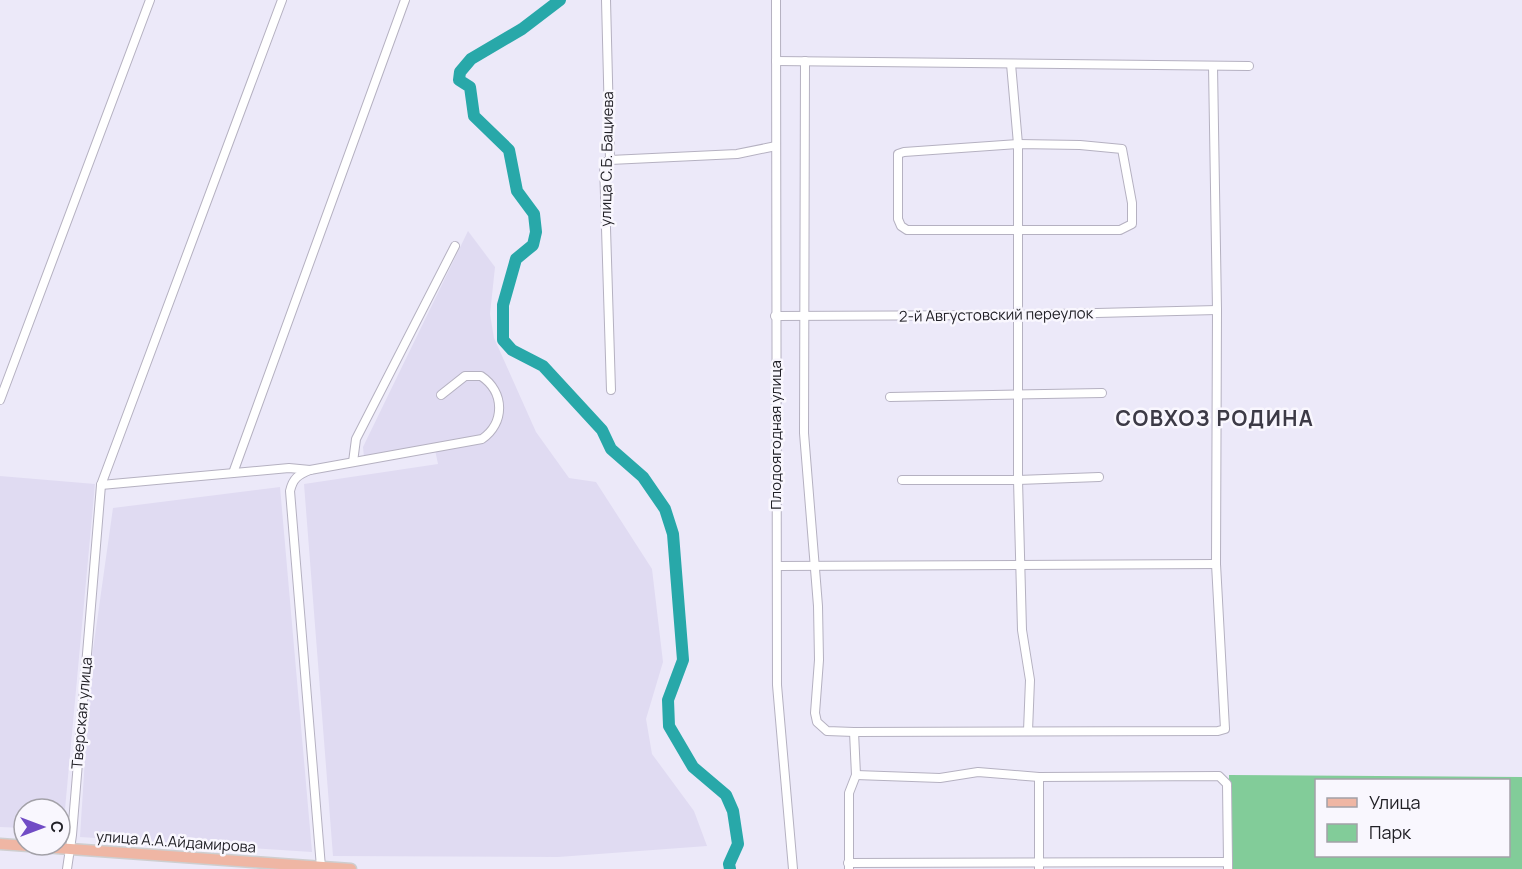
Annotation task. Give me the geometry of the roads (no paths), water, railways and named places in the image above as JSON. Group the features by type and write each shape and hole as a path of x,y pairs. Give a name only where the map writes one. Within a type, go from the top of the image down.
{"main road":[{"name":"улица А.А.Айдамирова","path":"72,850 351,869"}],"street":[{"path":"0,400 150,0"},
{"name":"Тверская улица","path":"72,835 101,485 282,0"},
{"path":"233,473 405,0"},
{"name":"улица С.Б. Бациева","path":"606,0 610,160 604,164 611,390"},
{"name":"Плодоягодная улица","path":"776,0 777,685 793,869"},
{"path":"776,61 1250,66"},
{"path":"805,61 804,433 815,566 819,660 817,722 826,731 854,732 1218,731 1225,729 1216,564 1218,310 1213,66"},
{"path":"1011,64 1018,144 1018,480 1023,643 1030,680 1028,731"},
{"path":"1018,144 1080,145 1122,149 1134,216 1132,224 1120,230 907,230 901,226 898,219 896,159 904,152 1018,144"},
{"path":"610,160 737,154 776,146"},
{"path":"353,462 356,439 455,246"},
{"name":"2-й Августовский переулок","path":"775,316 1017,315 1218,310"},
{"path":"321,867 290,491 297,476 310,470 482,439 495,428 500,409 497,396 481,376 465,376 441,395"},
{"path":"890,397 1102,393"},
{"path":"101,485 289,468 310,470"},
{"path":"902,480 1099,477"},
{"path":"777,566 1216,564"},
{"path":"854,732 856,776 849,793 848,866 1228,866 1227,784 1219,776 1039,777 978,772 940,778 856,776"},
{"path":"1039,777 1039,866"}],"waterway":[{"path":"560,0 522,29 471,59 460,72 459,80 470,87 474,116 509,150 517,191 534,214 536,232 533,245 516,259 503,305 503,340 512,350 543,366 602,430 611,449 643,477 665,509 673,534 683,660 668,700 669,726 693,767 726,795 733,811 738,844 729,864 730,869"}],"district":[{"name":"СОВХОЗ РОДИНА","path":"1215,419"}]}
